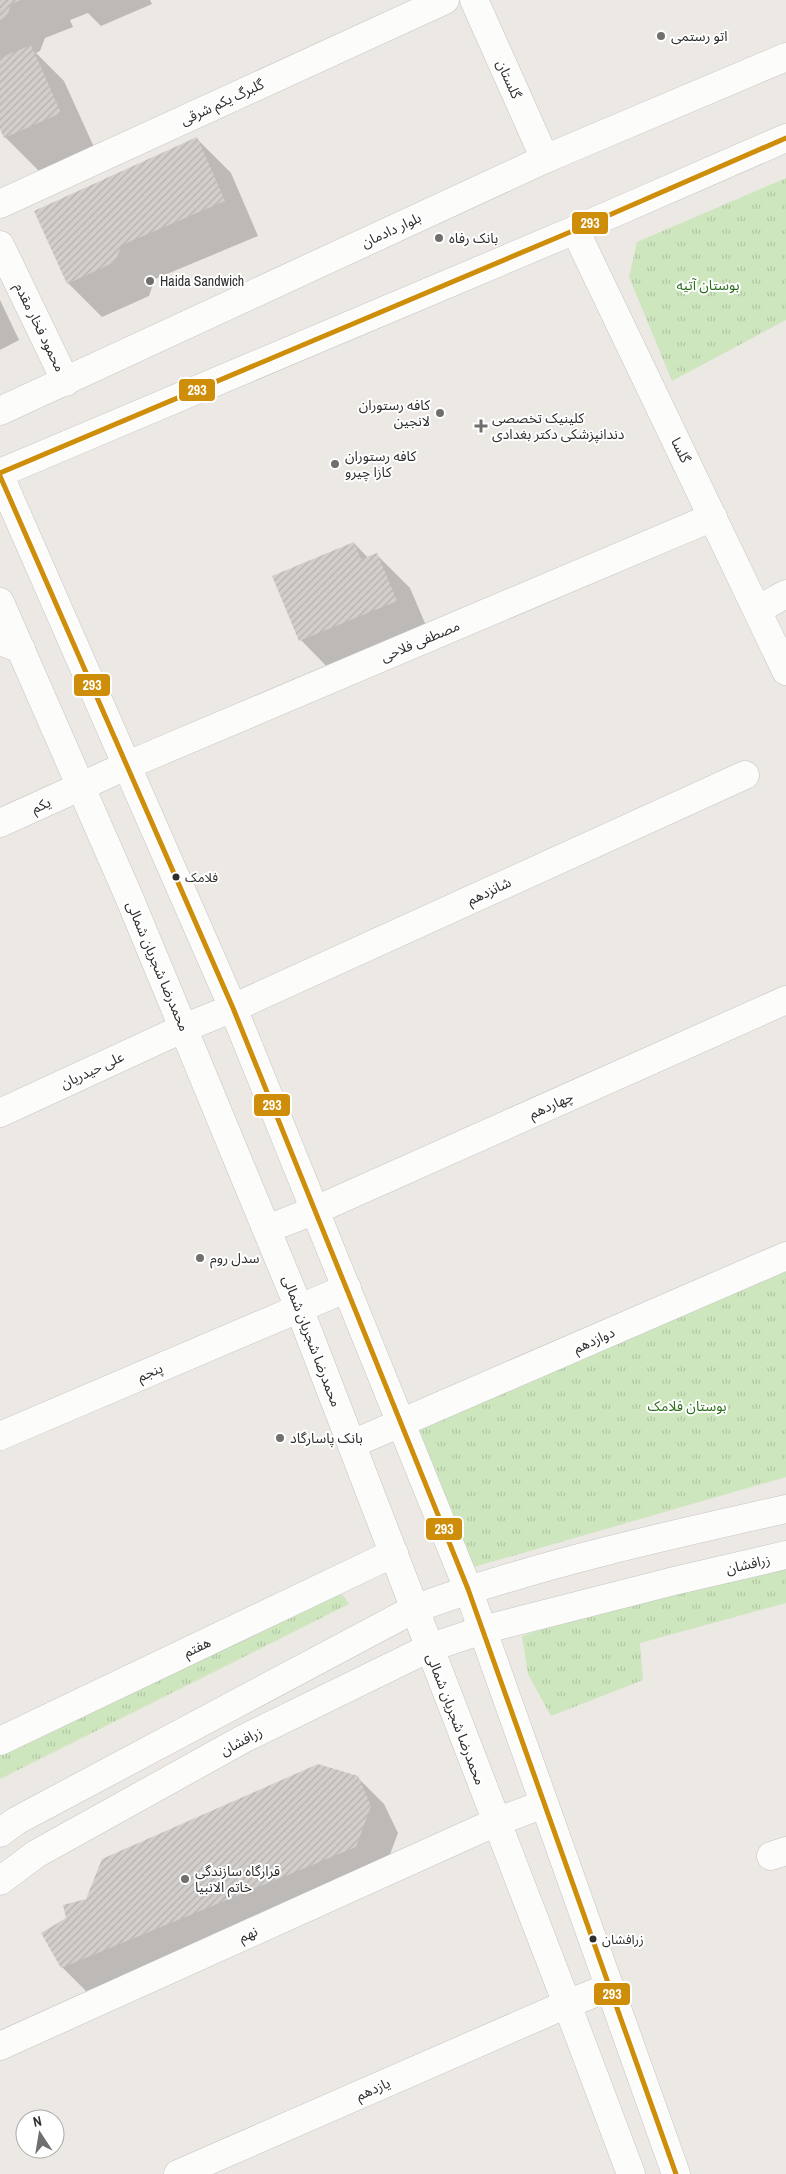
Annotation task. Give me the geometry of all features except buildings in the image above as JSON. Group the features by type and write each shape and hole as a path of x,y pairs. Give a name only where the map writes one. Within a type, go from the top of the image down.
{"street":[{"name":"گلبرگ یکم شرقی","path":"0,204 445,0"},
{"name":"گلستان","path":"474,0 545,159"},
{"name":"بلوار دادمان","path":"0,411 545,159 786,57"},
{"path":"676,2174 468,1590 233,1008 0,475 786,138"},
{"name":"گلسا","path":"575,230 786,671"},
{"name":"محمود فخار مقدم","path":"0,245 66,382"},
{"name":"مصطفی فلاحی","path":"82,787 128,765 713,517"},
{"path":"757,610 786,594"},
{"name":"محمدرضا شجریان شمالی","path":"0,602 10,645 82,787 268,1229 631,2174"},
{"name":"شانزدهم","path":"184,1028 233,1008 745,775"},
{"name":"یکم","path":"0,823 82,787"},
{"name":"چهاردهم","path":"268,1229 316,1210 786,1000"},
{"name":"علی حیدریان","path":"0,1113 184,1028"},
{"name":"دوازدهم","path":"352,1444 786,1256"},
{"name":"پنجم","path":"0,1436 347,1288"},
{"path":"0,1833 16,1821 414,1609 468,1590 661,1537 786,1508"},
{"name":"هفتم","path":"0,1741 394,1553"},
{"name":"زرافشان","path":"0,1881 36,1854 243,1739 429,1648 482,1630 674,1581 786,1555"},
{"name":"نهم","path":"0,2046 496,1822 544,1804"},
{"name":"یازدهم","path":"178,2174 610,1987"}],"green space":[{"name":"بوستان آتیه","path":"786,178 786,320 672,381 629,277 637,242"},
{"name":"بوستان فلامک","path":"786,1260 786,1477 460,1571 401,1424"},
{"path":"786,1566 786,1603 640,1643 643,1680 551,1716 528,1674 522,1636 590,1612"},
{"path":"339,1590 349,1604 0,1779 0,1752"}],"transit line":[{"name":"293","path":"0,473 575,230 786,138"},
{"name":"293","path":"0,476 233,1008 468,1589 676,2174"}],"place":[{"name":"اتو رستمی","path":"661,36"},
{"name":"بانک رفاه","path":"439,238"},
{"name":"Haida Sandwich","path":"150,281"},
{"name":"کافه رستوران لانجین","path":"440,413"},
{"name":"کلینیک تخصصی دندانپزشکی دکتر بغدادی","path":"481,426"},
{"name":"کافه رستوران کازا چیرو","path":"335,464"},
{"name":"فلامک","path":"176,877"},
{"name":"سدل روم","path":"200,1258"},
{"name":"بانک پاسارگاد","path":"280,1438"},
{"name":"قرارگاه سازندگی خاتم الانبیا","path":"185,1879"},
{"name":"زرافشان","path":"593,1939"}]}
